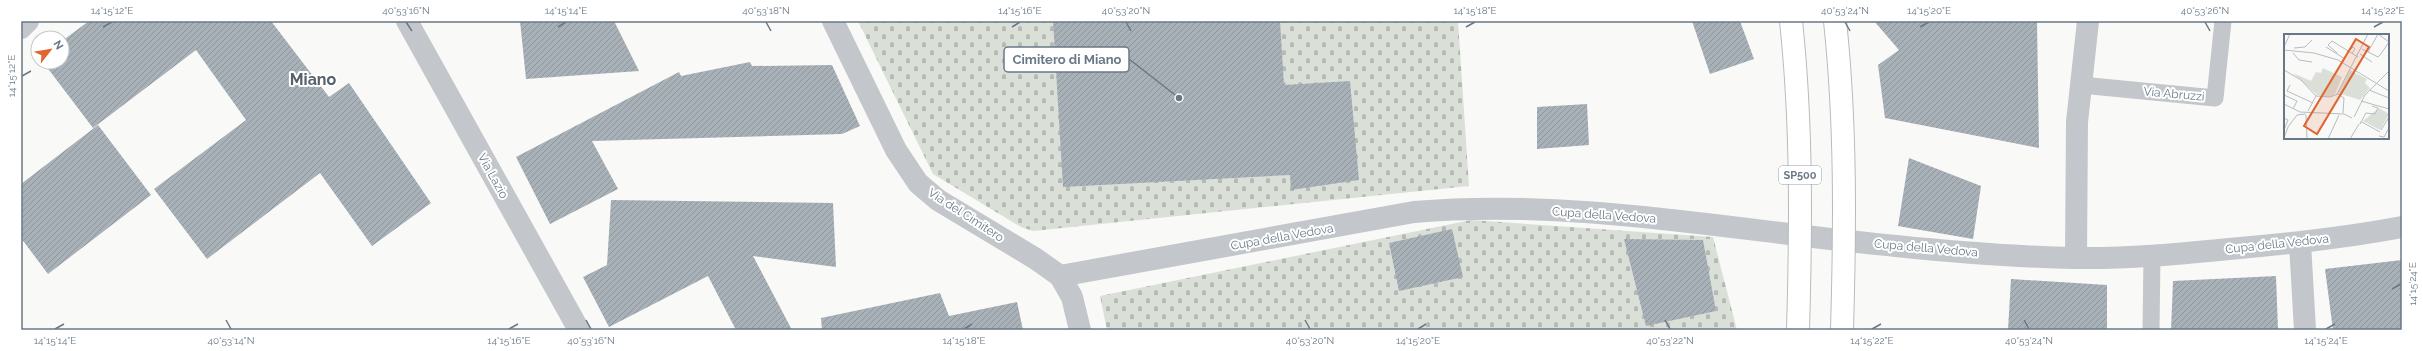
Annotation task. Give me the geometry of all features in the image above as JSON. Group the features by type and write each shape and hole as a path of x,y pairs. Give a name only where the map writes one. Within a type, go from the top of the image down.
{"highway":[{"name":"SP500","path":"1791,21 1798,81 1800,207 1798,330"},
{"path":"1835,21 1841,78 1845,230 1842,330"}],"street":[{"path":"21,28 28,21"},
{"name":"Via Lazio","path":"407,21 579,330"},
{"name":"Via del Cimitero","path":"833,21 896,150 918,183 938,200 1036,259 1060,276 1072,297 1080,330"},
{"path":"2076,258 2075,168 2077,122 2088,21"},
{"name":"Cupa della Vedova","path":"1060,276 1414,212 1459,208 1589,213 1700,222 1893,246 2010,256 2076,258 2152,256 2300,243 2402,227"},
{"path":"2300,243 2305,330"}],"lane":[{"name":"Via Abruzzi","path":"2081,85 2215,98 2223,21"},
{"path":"2151,330 2152,256"}],"green space":[{"path":"858,21 1458,21 1469,186 1033,231 1021,227 933,174"},
{"path":"1471,220 1713,237 1737,330 1107,330 1100,296"}],"building":[{"path":"89,21 271,21 329,97 349,83 431,203 372,246 320,173 207,259 154,189 246,120 196,50 93,128 49,70 70,70 70,35"},
{"path":"520,21 614,21 639,71 526,79"},
{"path":"1053,21 1280,21 1284,85 1350,81 1359,180 1291,190 1290,175 1063,187"},
{"path":"1692,21 1740,21 1754,59 1710,74"},
{"path":"1874,21 2037,21 2039,148 1885,118 1878,65 1899,50"},
{"path":"750,62 752,66 832,65 860,126 842,134 592,141 618,189 550,224 516,157 679,72 681,76"},
{"path":"1587,104 1589,145 1537,149 1537,107"},
{"path":"98,125 151,195 48,274 21,238 21,184"},
{"path":"1909,158 1981,186 1973,239 1898,226"},
{"path":"611,200 833,203 836,267 753,256 792,330 736,330 708,276 609,327 583,277 607,265"},
{"path":"1452,229 1463,277 1399,291 1389,243"},
{"path":"1624,239 1703,240 1716,311 1646,326"},
{"path":"2402,260 2402,330 2333,330 2325,269"},
{"path":"2276,276 2278,330 2171,330 2173,281"},
{"path":"2011,279 2107,285 2107,330 2008,330"},
{"path":"940,293 949,316 1017,302 1023,330 822,330 821,318"}],"place":[{"name":"Cimitero di Miano","path":"1179,98"}],"district":[{"name":"Miano","path":"313,79"}]}
